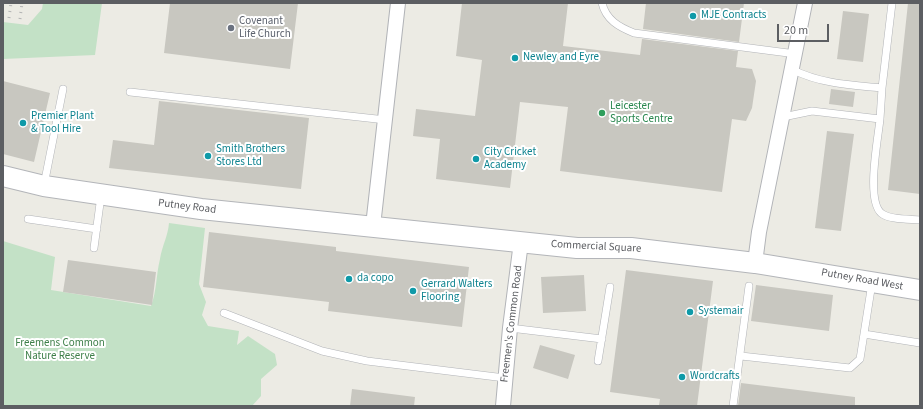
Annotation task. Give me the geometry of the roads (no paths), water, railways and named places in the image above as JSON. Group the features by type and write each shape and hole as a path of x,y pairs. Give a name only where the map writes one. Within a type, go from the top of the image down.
{"street":[{"path":"374,226 398,3"},
{"path":"755,262 759,232 793,70 805,3"},
{"name":"Putney Road","path":"3,176 44,186 101,196 201,210 374,226"},
{"name":"Commercial Square","path":"374,226 577,248 631,248 755,262 803,270"},
{"name":"Freemen's Common Road","path":"502,406 521,242"},
{"name":"Putney Road West","path":"803,270 920,290"}],"lane":[{"path":"602,3 608,17 620,27 634,33 796,54"},
{"path":"892,3 873,183 874,200 881,213 893,218 920,220"},
{"path":"793,70 811,78 832,83 882,88"},
{"path":"44,186 63,89"},
{"path":"130,92 386,120"},
{"path":"783,117 812,110 880,119"},
{"path":"94,248 101,196"},
{"path":"28,219 97,229"},
{"path":"741,356 850,368 860,359 872,282"},
{"path":"733,406 741,356 749,286"},
{"path":"598,360 610,287"},
{"path":"224,313 322,351 367,361 505,378"},
{"path":"510,328 602,339"},
{"path":"864,334 920,343"}],"railway":[{"path":"9,18 11,3"},
{"path":"20,19 22,3"}],"place":[{"name":"MJE Contracts","path":"693,16"},
{"name":"Covenant Life Church","path":"231,28"},
{"name":"Newley and Eyre","path":"515,58"},
{"name":"Leicester Sports Centre","path":"602,113"},
{"name":"Premier Plant & Tool Hire","path":"23,123"},
{"name":"Smith Brothers Stores Ltd","path":"208,156"},
{"name":"City Cricket Academy","path":"476,159"},
{"name":"da copo","path":"349,279"},
{"name":"Gerrard Walters Flooring","path":"413,291"},
{"name":"Systemair","path":"690,312"},
{"name":"Wordcrafts","path":"682,377"}],"park label":[{"name":"Freemens Common Nature Reserve","path":"60,350"}]}
